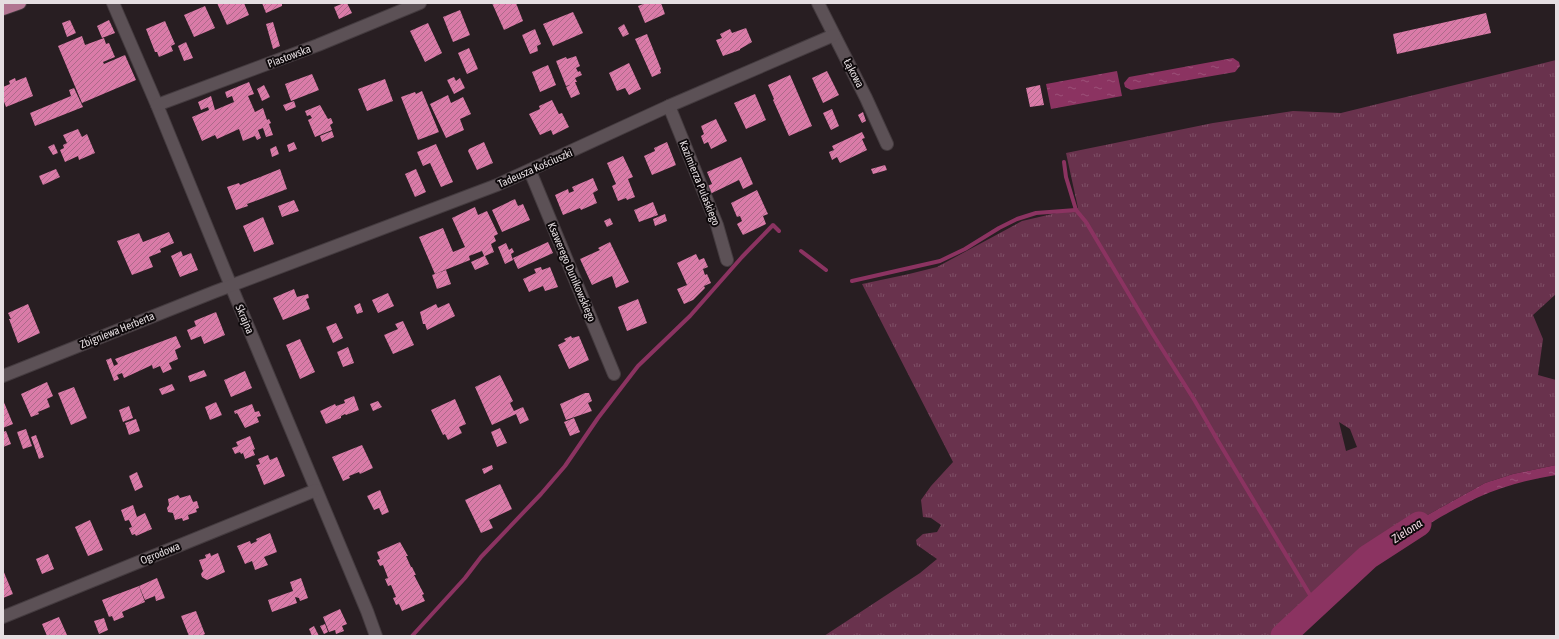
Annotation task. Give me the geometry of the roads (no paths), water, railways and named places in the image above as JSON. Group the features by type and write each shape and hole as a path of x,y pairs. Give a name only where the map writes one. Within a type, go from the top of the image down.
{"main road":[{"path":"3,9 20,3"}],"street":[{"name":"Skrajna","path":"113,3 368,612 376,636"},
{"name":"Piastowska","path":"157,106 318,45 420,3"},
{"name":"Łąkowa","path":"818,3 866,98 887,144"},
{"name":"Tadeusza Kościuszki","path":"231,286 497,185 669,106 834,35"},
{"name":"Kazimierza Pułaskiego","path":"669,106 717,224 727,260"},
{"name":"Ksawerego Dunikowskiego","path":"530,171 614,374"},
{"name":"Zbigniewa Herberta","path":"3,376 231,286"},
{"name":"Ogrodowa","path":"3,617 316,490"}],"water":[{"path":"1233,58 1239,62 1240,66 1235,72 1131,90 1125,87 1124,83 1129,77"},
{"path":"1117,71 1122,96 1051,109 1046,84"},
{"path":"1556,465 1556,475 1522,482 1488,493 1446,514 1393,546 1388,537 1485,483 1513,474"}],"waterway":[{"path":"1064,162 1066,177 1076,210 1086,222 1152,333 1195,401 1316,605"},
{"path":"852,281 940,261 965,249 1017,219 1036,213 1076,210"},
{"path":"412,636 465,578 481,557 541,494 565,466 598,418 638,366 690,316 742,257 773,225 779,231"},
{"path":"801,251 826,270"},
{"name":"Zielona","path":"1283,636 1368,557 1419,524"}]}
